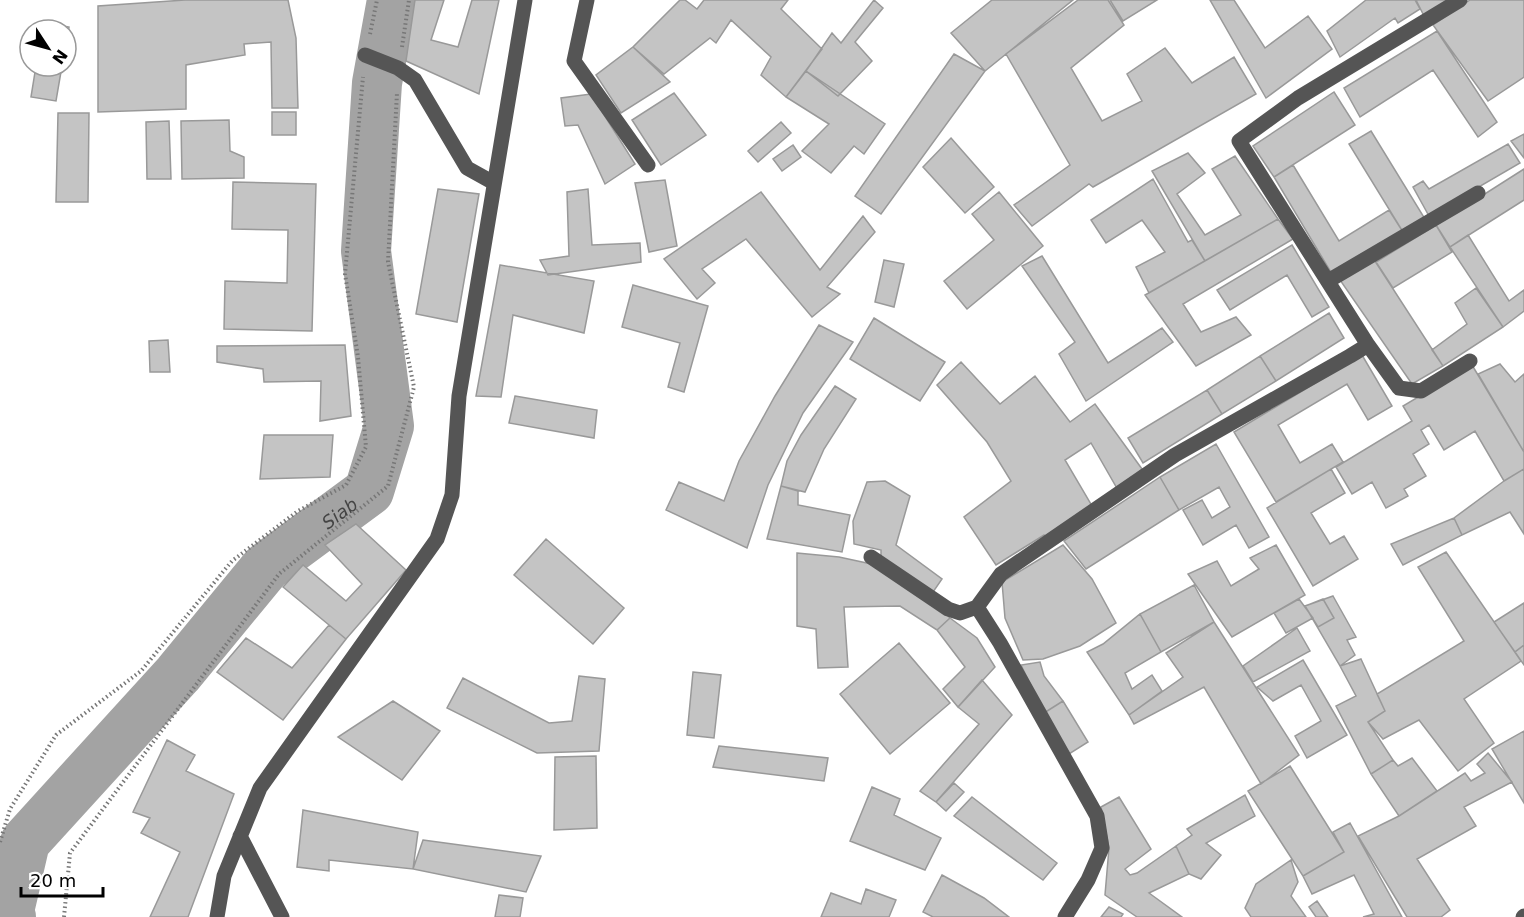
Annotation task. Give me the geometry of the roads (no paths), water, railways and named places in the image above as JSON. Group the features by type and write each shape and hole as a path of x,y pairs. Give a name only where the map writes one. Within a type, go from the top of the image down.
{"street":[{"path":"217,917 224,876 260,788 437,539 452,495 459,396 525,0"},
{"path":"587,0 574,61 648,165"},
{"path":"1460,0 1298,98 1239,141 1368,345 1399,388 1421,391 1470,361"},
{"path":"365,55 398,68 415,80 466,168 494,183"},
{"path":"1328,281 1478,193"},
{"path":"871,557 948,609 960,613 977,607 1001,574 1175,455 1368,345"},
{"path":"977,607 1000,643 1097,816 1102,848 1088,880 1065,917"},
{"path":"240,836 282,917"}],"waterway":[{"name":"Siab","path":"11,917 9,911 25,842 178,674 266,567 369,491 389,426 366,251 377,83 392,0"}]}
